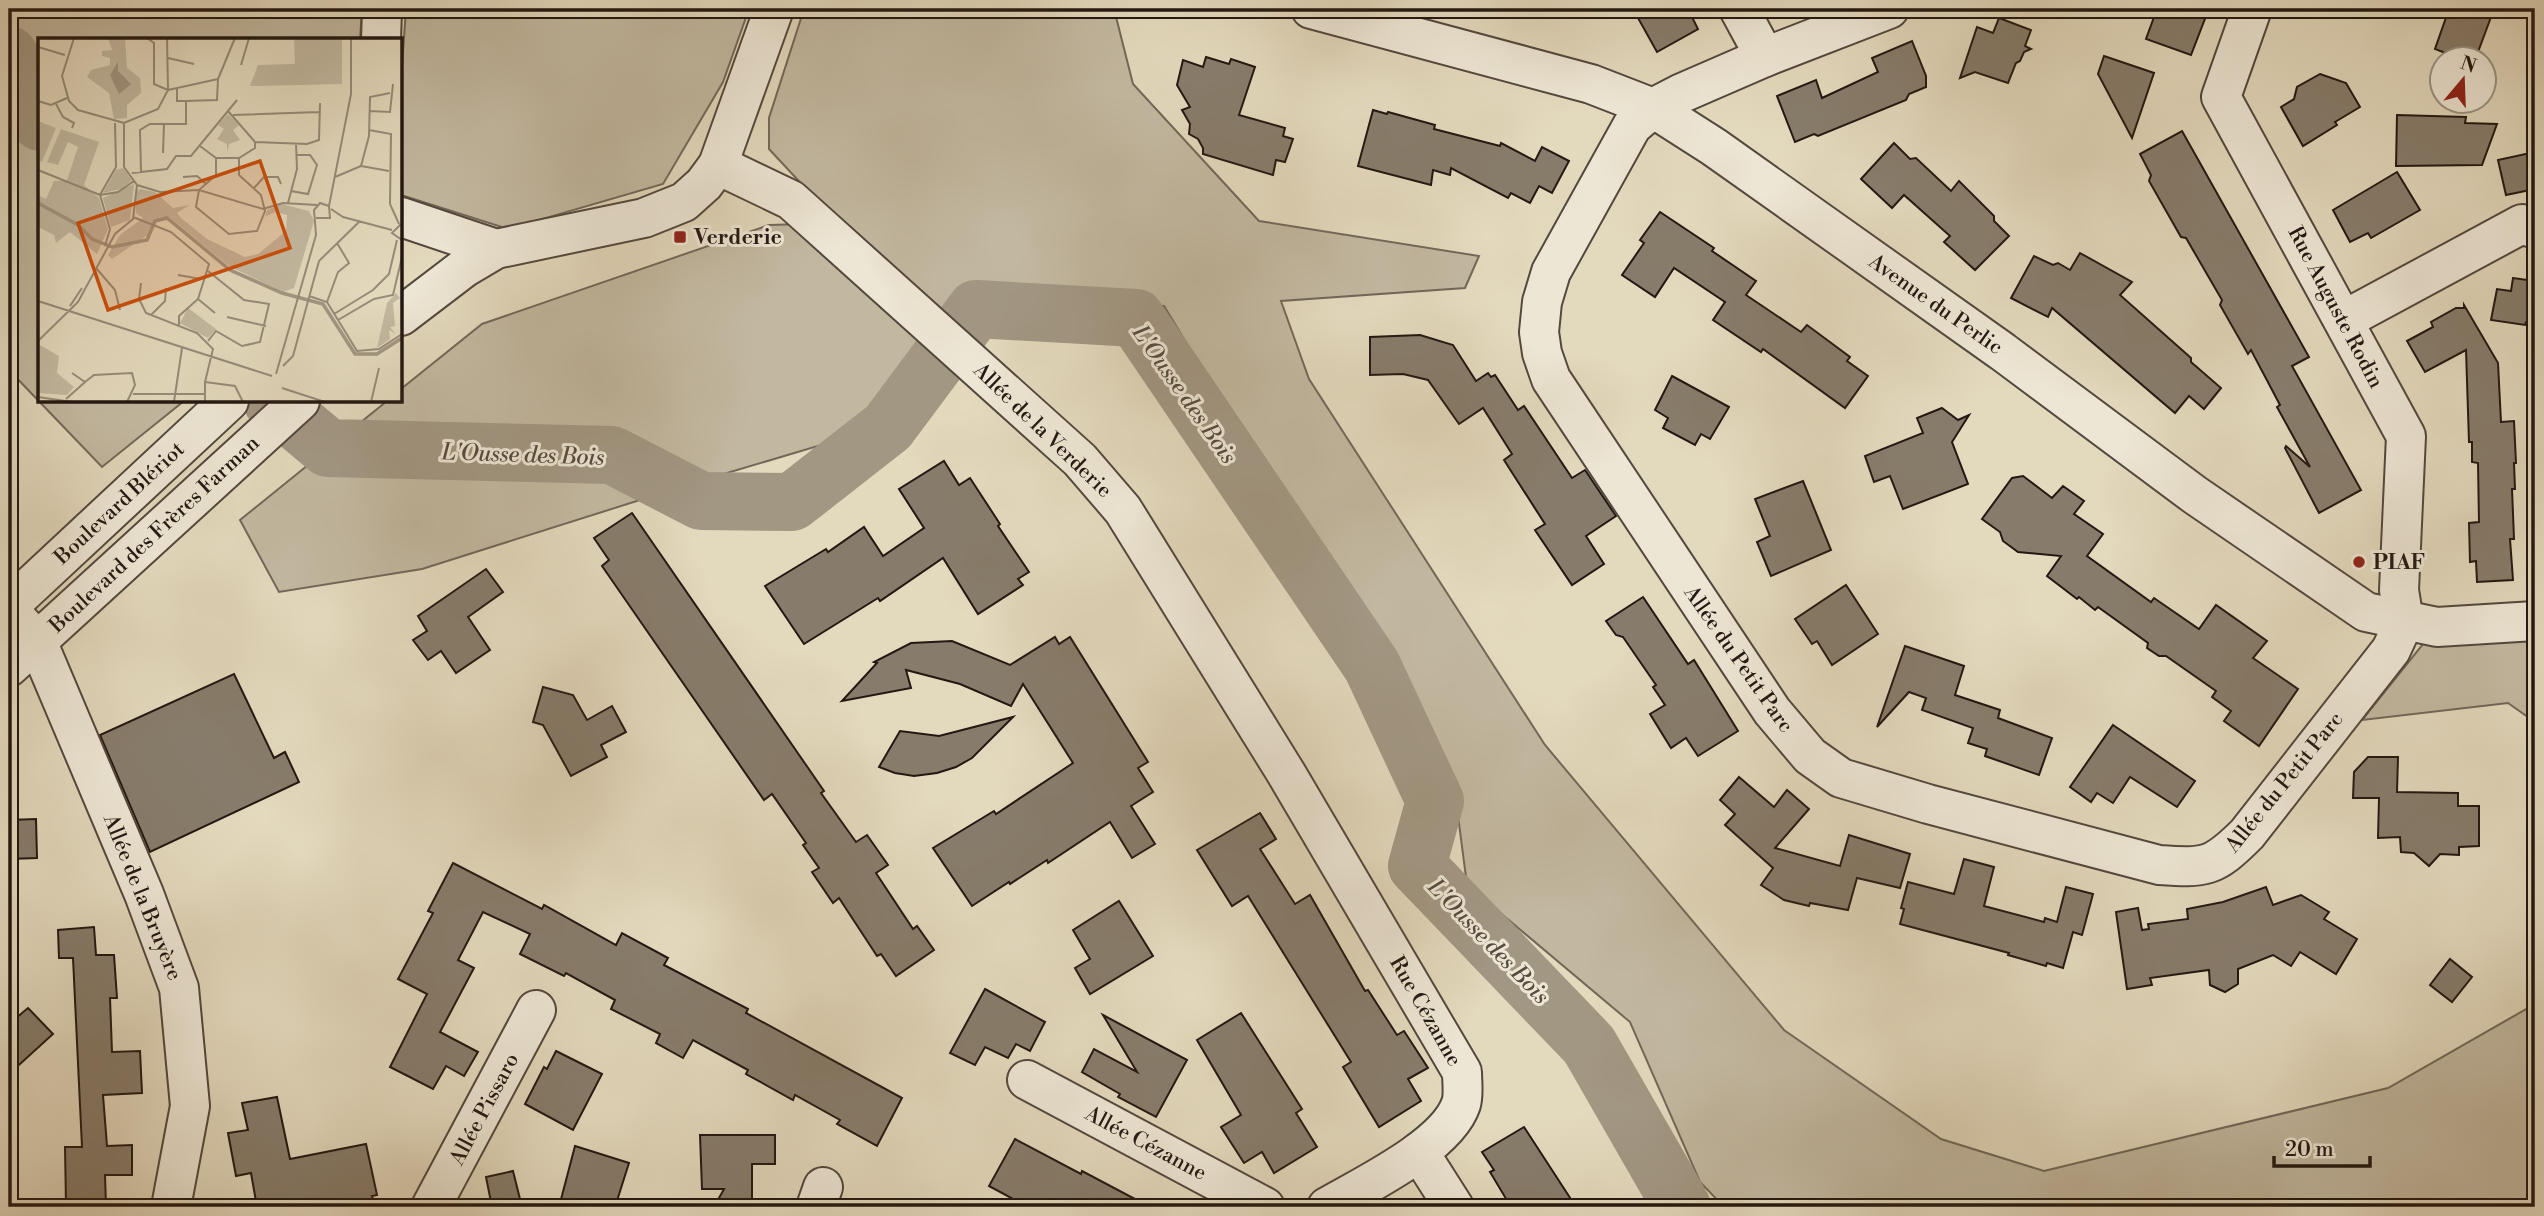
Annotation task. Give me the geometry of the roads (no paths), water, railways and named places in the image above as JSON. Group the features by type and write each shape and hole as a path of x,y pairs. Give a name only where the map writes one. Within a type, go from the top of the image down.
{"street":[{"path":"381,38 382,9"},
{"path":"402,315 464,268 496,249 644,218 684,202 704,184 718,165 774,9"},
{"name":"Avenue du Perlic","path":"1311,9 1591,84 1653,108 1714,147 2003,352 2195,495 2366,612 2437,627 2535,621"},
{"path":"1739,9 1765,57"},
{"path":"1653,108 1765,57 1889,9"},
{"name":"Rue Auguste Rodin","path":"2252,9 2221,97 2406,436 2399,590 2404,622"},
{"name":"Allée du Petit Parc","path":"1653,108 1632,126 1551,272 1541,312 1539,332 1542,353 1551,379 1772,710 1811,756 1841,778 1928,804 2159,865 2196,867 2223,858 2247,834 2391,650 2404,622"},
{"name":"Allée de la Verderie","path":"718,165 791,200 1080,460 1123,510 1286,773"},
{"path":"402,217 496,249"},
{"path":"2344,320 2522,224 2535,229"},
{"name":"Boulevard des Frères Farman","path":"9,667 299,402"},
{"name":"Boulevard Blériot","path":"9,608 226,404"},
{"name":"Allée de la Bruyère","path":"9,608 37,641 144,894 179,988 190,1106 171,1207"},
{"name":"Rue Cézanne","path":"1286,773 1462,1072 1462,1102 1450,1126 1419,1152 1326,1207"},
{"name":"Allée Pissaro","path":"431,1207 536,1010"},
{"name":"Allée Cézanne","path":"1027,1080 1265,1207"},
{"path":"1419,1152 1454,1207"}],"waterway":[{"name":"L'Ousse des Bois","path":"9,55 38,118"},
{"name":"L'Ousse des Bois","path":"273,402 328,448 612,455 701,501 792,502 888,427 976,309 1136,318 1372,666 1435,801 1417,866 1589,1045 1682,1207"}],"place":[{"name":"Verderie","path":"680,237"},
{"name":"PIAF","path":"2359,562"}]}
